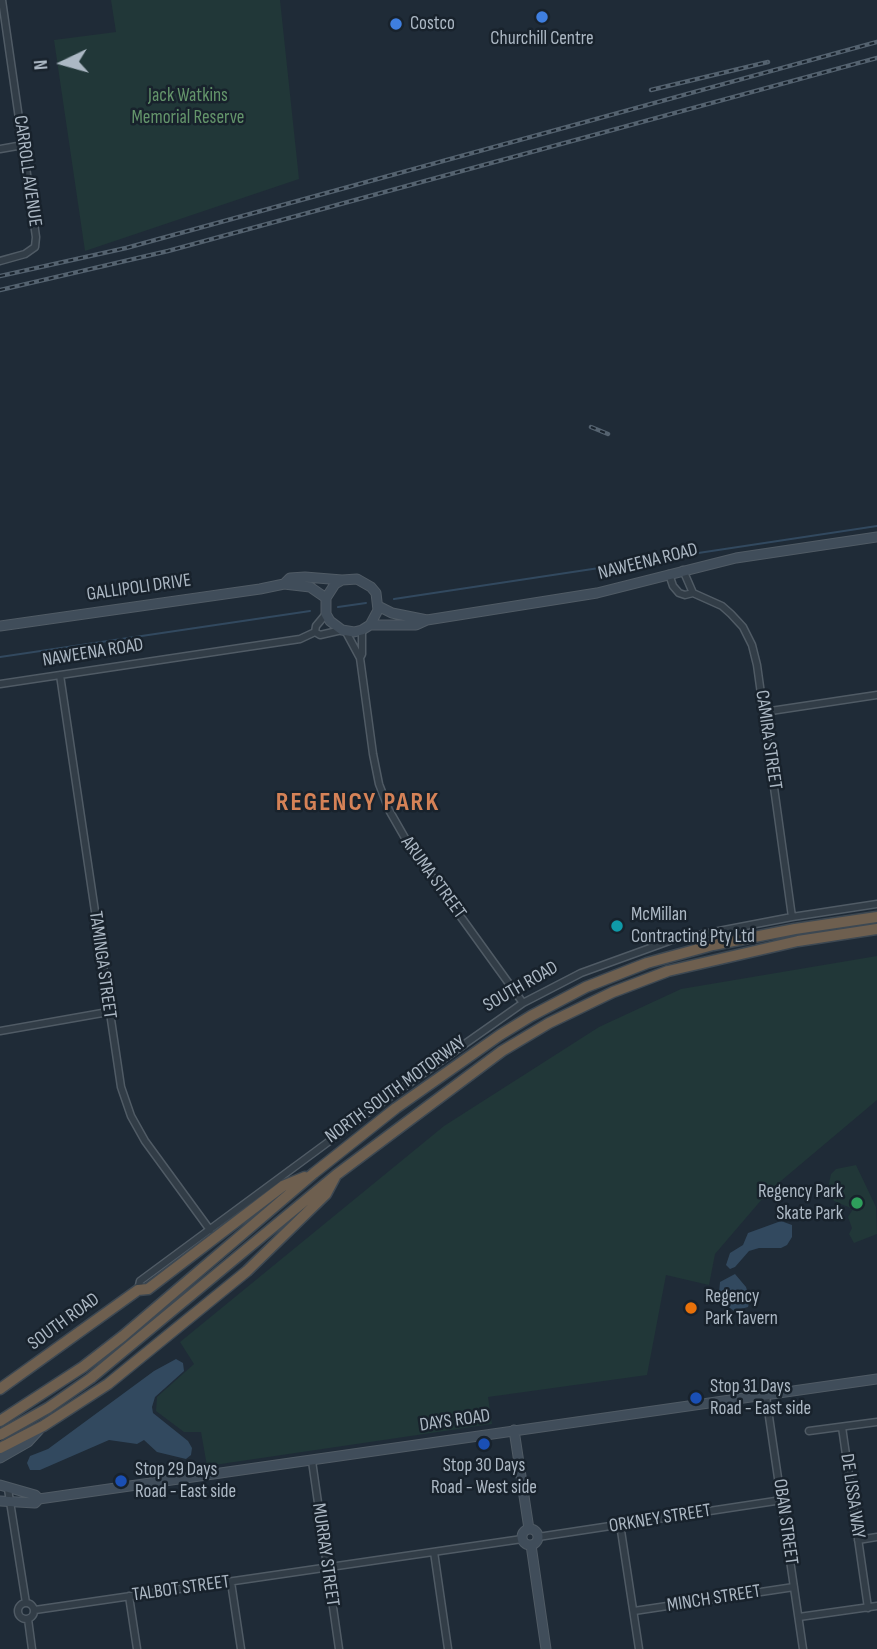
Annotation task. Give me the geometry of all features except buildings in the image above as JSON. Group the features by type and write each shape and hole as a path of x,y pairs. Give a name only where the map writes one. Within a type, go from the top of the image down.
{"highway":[{"name":"NORTH SOUTH MOTORWAY","path":"0,1421 83,1367 133,1328 314,1173 396,1108 500,1035 586,987 647,963 713,945 877,917"},
{"name":"NORTH SOUTH MOTORWAY","path":"0,1434 48,1408 91,1378 336,1175 502,1051 549,1023 613,992 668,971 798,941 877,929"},
{"path":"138,1290 148,1289 283,1186 314,1173"},
{"path":"0,1448 43,1426 118,1376 247,1271 326,1194 336,1175"},
{"name":"SOUTH ROAD","path":"0,1389 138,1290"},
{"path":"0,1434 20,1437"}],"street":[{"name":"CARROLL AVENUE","path":"0,261 25,254 35,247 36,237 2,0"},
{"path":"0,149 23,145"},
{"name":"NAWEENA ROAD","path":"366,628 416,625 427,620 586,595 736,558 877,537"},
{"path":"683,570 693,593"},
{"name":"CAMIRA STREET","path":"669,574 676,590 685,595 693,593 722,606 743,627 752,645 764,712 792,917"},
{"name":"GALLIPOLI DRIVE","path":"284,584 290,578 342,580"},
{"path":"349,578 365,582 376,593 376,618 366,628 344,631 335,627 327,614 326,598 335,584 342,580 349,578"},
{"name":"GALLIPOLI DRIVE","path":"0,626 284,584 310,587 326,598"},
{"name":"NAWEENA ROAD","path":"378,606 392,613 427,620"},
{"path":"315,632 316,626 327,614"},
{"name":"ARUMA STREET","path":"359,658 366,628"},
{"name":"NAWEENA ROAD","path":"0,684 300,639 315,632 320,635 344,631"},
{"name":"ARUMA STREET","path":"344,631 359,658 373,754 379,783 389,810 409,845 523,1003"},
{"name":"TAMINGA STREET","path":"60,676 121,1087 131,1116 145,1141 210,1230"},
{"path":"764,712 877,695"},
{"name":"SOUTH ROAD","path":"138,1290 140,1281 381,1103 523,1003 581,973 640,951 716,930 877,904"},
{"path":"0,1031 108,1012"},
{"name":"DAYS ROAD","path":"0,1501 35,1503 39,1499 877,1379"},
{"name":"OBAN STREET","path":"766,1396 803,1649"},
{"path":"809,1431 877,1422"},
{"path":"0,1458 28,1442 43,1426"},
{"name":"DE LISSA WAY","path":"842,1427 868,1608"},
{"path":"514,1430 529,1529"},
{"name":"MURRAY STREET","path":"312,1461 339,1649"},
{"path":"4,1487 10,1502 26,1603"},
{"name":"DAYS ROAD","path":"4,1487 35,1495 39,1499"},
{"name":"ORKNEY STREET","path":"538,1537 782,1500"},
{"path":"620,1524 639,1649"},
{"path":"529,1529 536,1532 538,1537 537,1542 531,1545 524,1544 522,1539 523,1533 529,1529"},
{"path":"858,1540 877,1537"},
{"path":"327,1567 522,1539"},
{"path":"531,1545 546,1649"},
{"path":"434,1552 448,1649"},
{"name":"TALBOT STREET","path":"34,1610 327,1567"},
{"path":"231,1582 241,1649"},
{"name":"MINCH STREET","path":"634,1611 794,1587"},
{"path":"129,1596 137,1649"},
{"path":"26,1603 33,1606 34,1610 32,1617 28,1619 21,1617 19,1612 21,1605 26,1603"},
{"path":"799,1617 877,1606"},
{"path":"28,1619 32,1649"}],"green space":[{"name":"Jack Watkins Memorial Reserve","path":"111,0 280,0 299,179 85,251 54,40 116,32"},
{"path":"877,956 877,1100 769,1191 715,1254 709,1285 666,1275 647,1375 488,1397 492,1424 207,1466 201,1432 184,1432 156,1411 157,1397 194,1364 180,1342 444,1126 599,1027 681,989"},
{"name":"Regency Park Skate Park","path":"856,1165 876,1207 877,1234 854,1243 849,1234 852,1228 848,1217 853,1209 834,1201 830,1195 829,1183 831,1174 836,1169"}],"water":[{"path":"781,1221 792,1225 792,1237 787,1245 749,1251 735,1267 730,1269 726,1265 730,1253 743,1245 748,1233"},
{"path":"735,1274 746,1287 750,1300 748,1307 734,1311 721,1301 719,1293 720,1282"},
{"path":"176,1359 183,1363 184,1371 155,1397 152,1407 153,1413 188,1441 192,1448 191,1455 186,1459 157,1452 144,1440 137,1444 109,1440 40,1470 30,1470 27,1463 30,1456 48,1449 154,1371"}],"waterway":[{"path":"394,599 877,526"},
{"path":"338,607 366,603"},
{"path":"0,657 310,611"}],"railway":[{"path":"0,276 126,248 877,42"},
{"path":"0,290 168,251 877,58"},
{"path":"651,90 768,62"},
{"path":"591,427 608,434"}],"place":[{"name":"Churchill Centre","path":"542,17"},
{"name":"Costco","path":"396,24"},
{"name":"McMillan Contracting Pty Ltd","path":"617,926"},
{"name":"Regency Park Skate Park","path":"857,1203"},
{"name":"Regency Park Tavern","path":"691,1308"},
{"name":"Stop 31 Days Road - East side","path":"696,1398"},
{"name":"Stop 30 Days Road - West side","path":"484,1444"},
{"name":"Stop 29 Days Road - East side","path":"121,1481"}],"district":[{"name":"REGENCY PARK","path":"358,803"}]}
